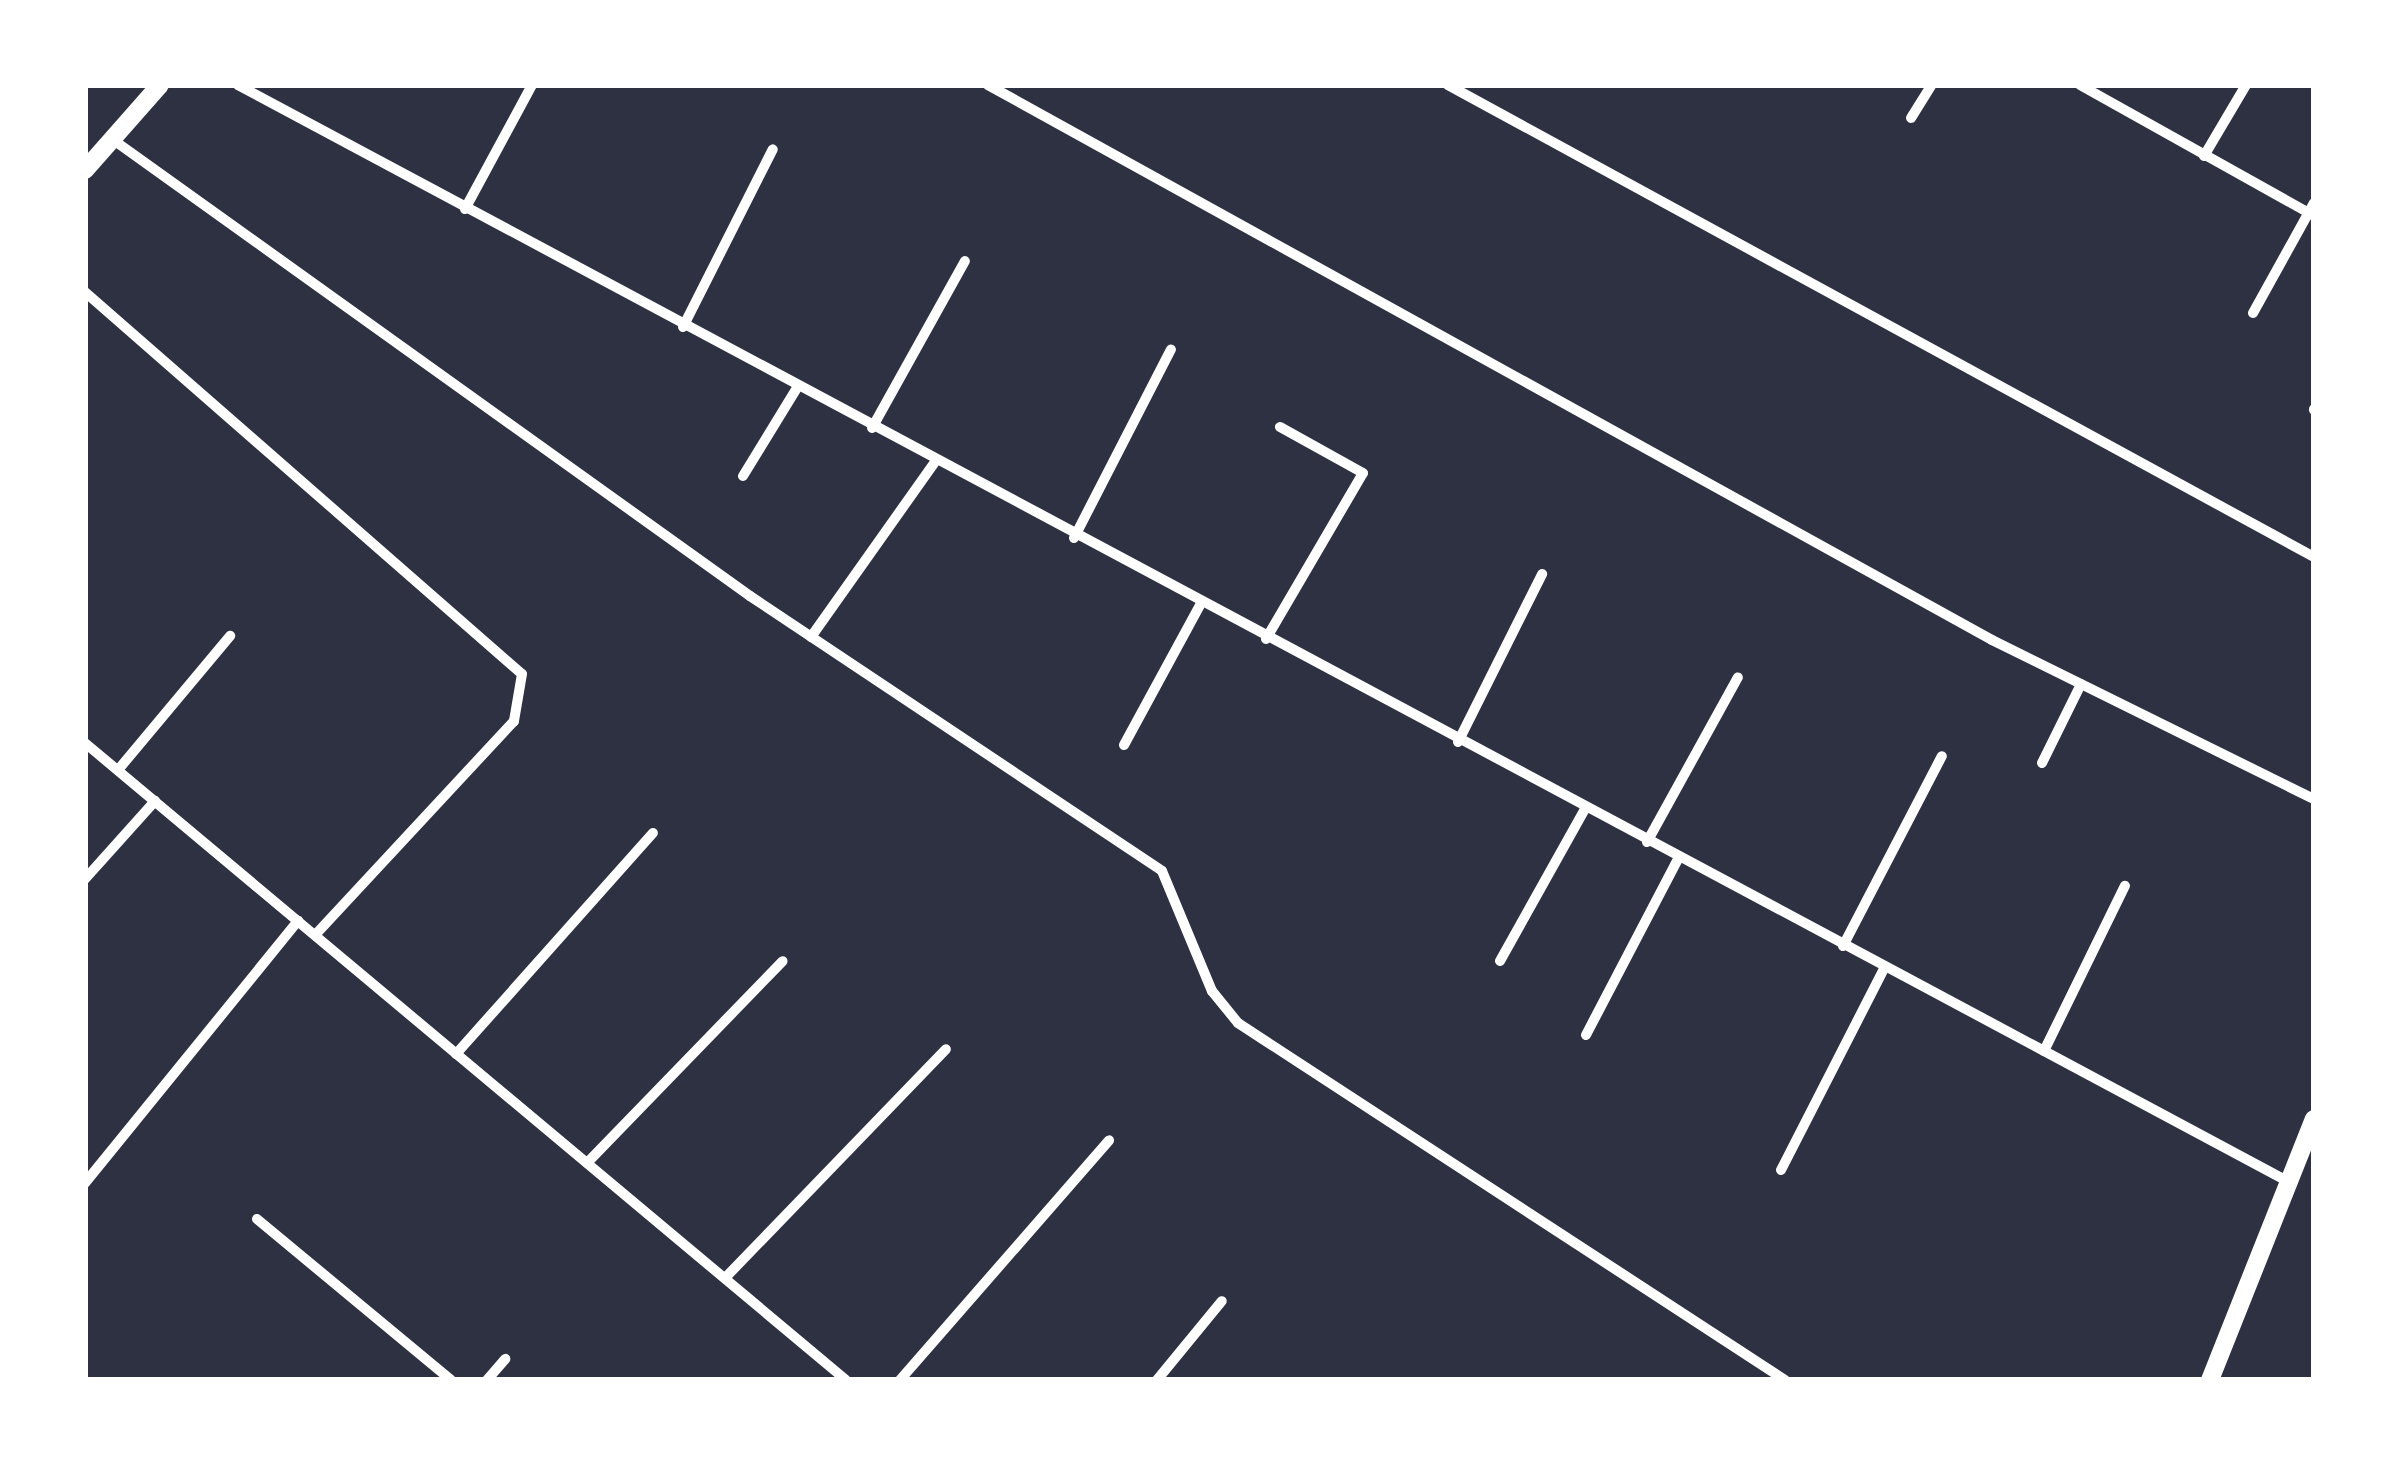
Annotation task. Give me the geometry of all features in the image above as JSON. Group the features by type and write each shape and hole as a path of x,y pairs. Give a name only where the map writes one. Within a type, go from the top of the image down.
{"street":[{"path":"86,166 160,85"},
{"path":"238,85 1074,538 2290,1183"},
{"path":"465,209 532,85"},
{"path":"988,85 2081,684 2314,799"},
{"path":"1448,85 2314,558"},
{"path":"1911,118 1932,85"},
{"path":"2080,85 2204,156 2312,210 2252,314"},
{"path":"2204,156 2246,85"},
{"path":"112,138 810,637 1162,870 1212,991 1238,1023 1785,1380"},
{"path":"683,327 773,150"},
{"path":"872,428 965,261"},
{"path":"85,292 522,674 514,721 315,935"},
{"path":"1074,538 1171,348"},
{"path":"742,476 797,388"},
{"path":"1266,640 1363,473 1280,427"},
{"path":"810,637 935,462"},
{"path":"1458,742 1542,574"},
{"path":"1124,746 1200,604"},
{"path":"118,770 230,636"},
{"path":"1647,842 1738,677"},
{"path":"2042,763 2081,684"},
{"path":"85,742 846,1380"},
{"path":"1842,946 1942,756"},
{"path":"85,878 155,801"},
{"path":"1500,961 1584,809"},
{"path":"456,1054 653,833"},
{"path":"1586,1035 1678,858"},
{"path":"2044,1052 2125,886"},
{"path":"85,1183 298,921"},
{"path":"588,1163 783,960"},
{"path":"1782,1170 1885,967"},
{"path":"725,1278 946,1049"},
{"path":"2210,1380 2314,1119"},
{"path":"900,1380 1109,1140"},
{"path":"256,1219 451,1380"},
{"path":"1157,1380 1222,1301"},
{"path":"487,1380 505,1359"}]}
